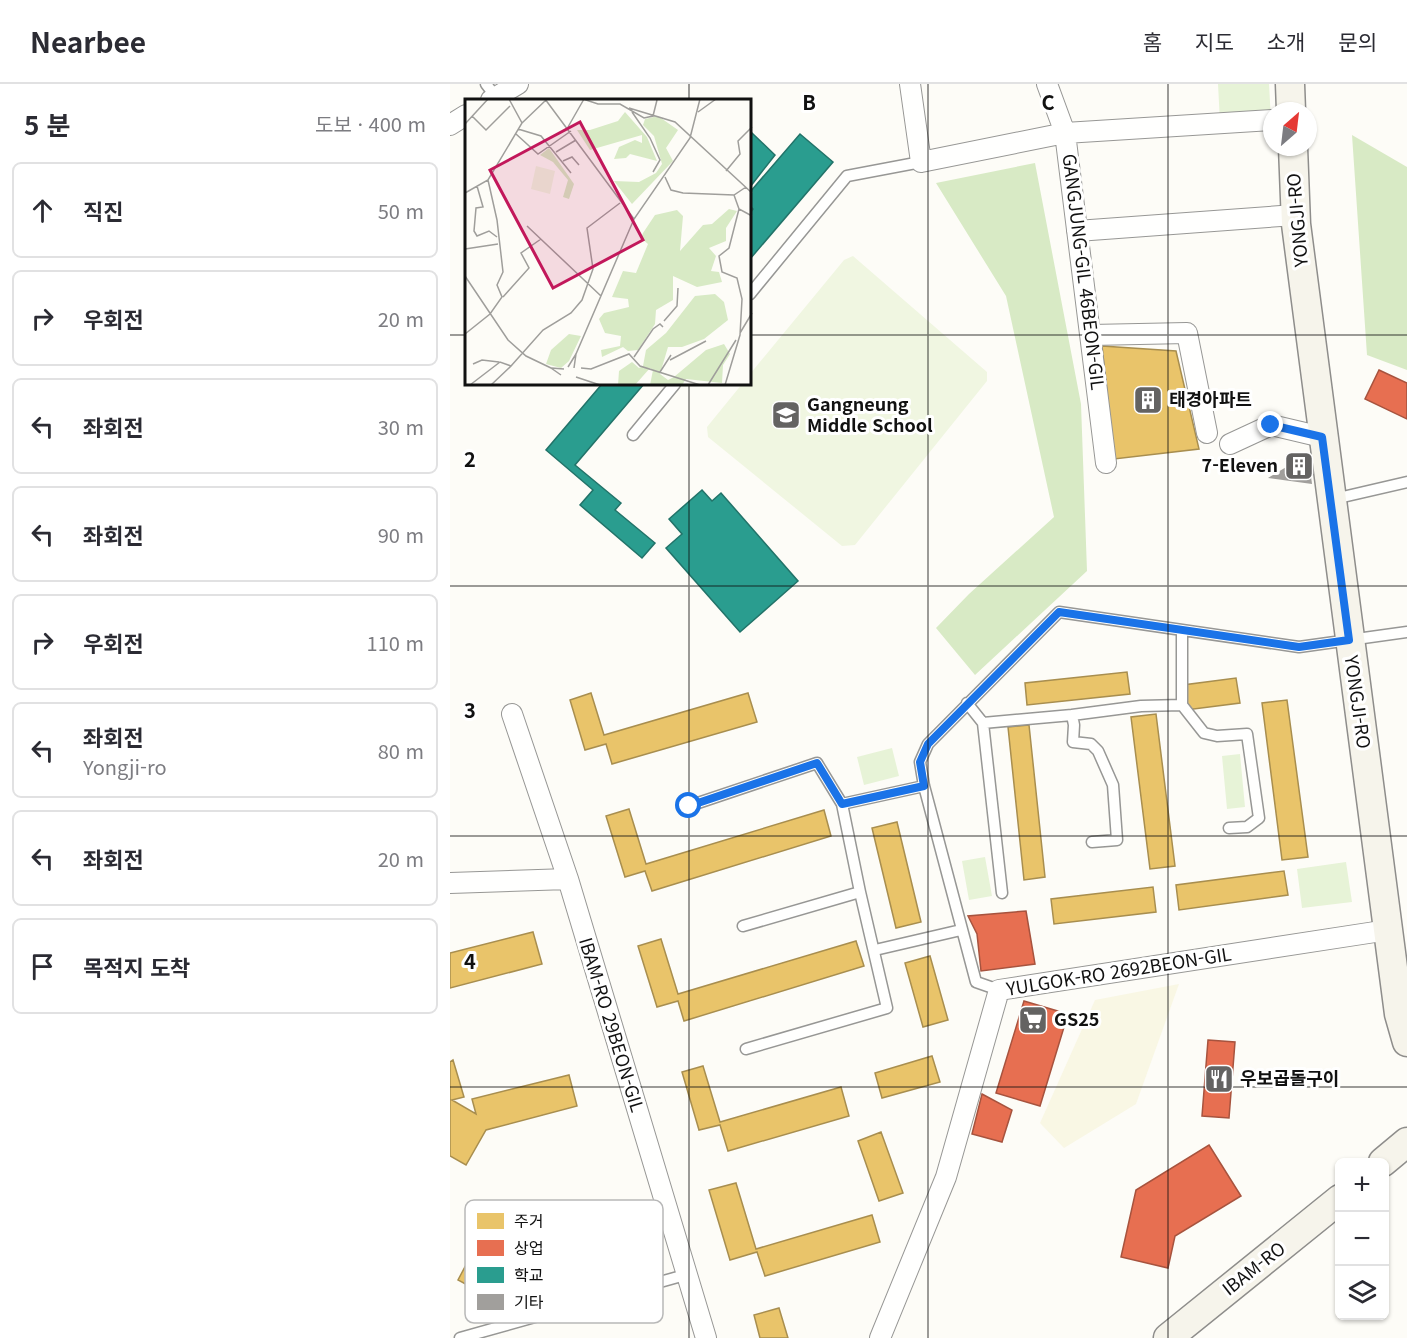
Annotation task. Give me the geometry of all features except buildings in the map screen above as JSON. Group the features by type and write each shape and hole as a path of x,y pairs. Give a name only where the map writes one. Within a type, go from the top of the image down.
{"street":[{"path":"491,94 518,84"},
{"path":"910,84 921,162 1065,133 1263,121"},
{"name":"GANGJUNG-GIL 46BEON-GIL","path":"1047,84 1065,133 1106,463"},
{"path":"1290,84 1291,102"},
{"path":"450,125 465,116"},
{"name":"YONGJI-RO","path":"1293,156 1295,215 1322,437 1399,1014 1407,1042"},
{"path":"1077,231 1295,215"},
{"path":"1091,335 1187,333 1207,433"},
{"path":"1230,444 1271,425 1322,437"},
{"name":"IBAM-RO 29BEON-GIL","path":"512,714 568,879 663,1200"},
{"path":"450,883 568,879"},
{"name":"YULGOK-RO 2692BEON-GIL","path":"880,1338 946,1177 999,990 1388,930"},
{"path":"1388,1158 1407,1142"},
{"name":"IBAM-RO 29BEON-GIL","path":"663,1201 706,1338"},
{"name":"IBAM-RO","path":"1167,1338 1335,1203"}],"lane":[{"path":"752,292 847,176 921,162"},
{"path":"633,435 673,386"},
{"path":"1330,499 1407,482"},
{"path":"999,990 976,982 924,786 920,762 928,744 1059,612 1299,647 1407,632"},
{"path":"1182,630 1182,705 1204,733 1217,736 1247,734 1259,818 1247,827 1229,828"},
{"path":"967,703 983,723 1002,893"},
{"path":"983,723 1142,706 1182,705"},
{"path":"1072,715 1074,724 1072,742 1090,744 1098,751 1113,785 1117,840 1092,842"},
{"path":"689,806 817,763 842,804 886,1008 746,1049"},
{"path":"842,804 924,786"},
{"path":"743,926 860,892"},
{"path":"874,950 961,930"},
{"path":"663,1281 685,1275"},
{"path":"460,1338 514,1323"}],"shaded area":[{"path":"1179,984 1136,1104 1064,1148 1040,1123 1095,1000"}],"green space":[{"path":"1218,84 1269,84 1270,102 1263,102 1263,120 1220,122"},
{"path":"1352,135 1407,167 1407,370 1367,355"},
{"path":"1035,163 1081,404 1087,571 975,675 936,628 969,594 1054,517 1006,296 936,183"},
{"path":"853,256 987,372 987,381 855,545 842,546 708,437 707,427 740,386 752,386 752,372 844,260"},
{"path":"892,748 899,776 864,785 857,757"},
{"path":"1240,754 1245,807 1227,809 1222,756"},
{"path":"985,857 992,896 969,900 962,861"},
{"path":"1346,862 1352,902 1302,908 1297,869"}],"place":[{"name":"태경아파트","path":"1148,400"},
{"name":"Gangneung Middle School","path":"786,415"},
{"name":"7-Eleven","path":"1299,466"},
{"name":"GS25","path":"1033,1020"},
{"name":"우보곱돌구이","path":"1219,1079"}],"route":[{"path":"689,806 817,763 842,804 924,786 920,762 928,744 1059,612 1299,647 1349,640 1322,437 1271,425"}]}
